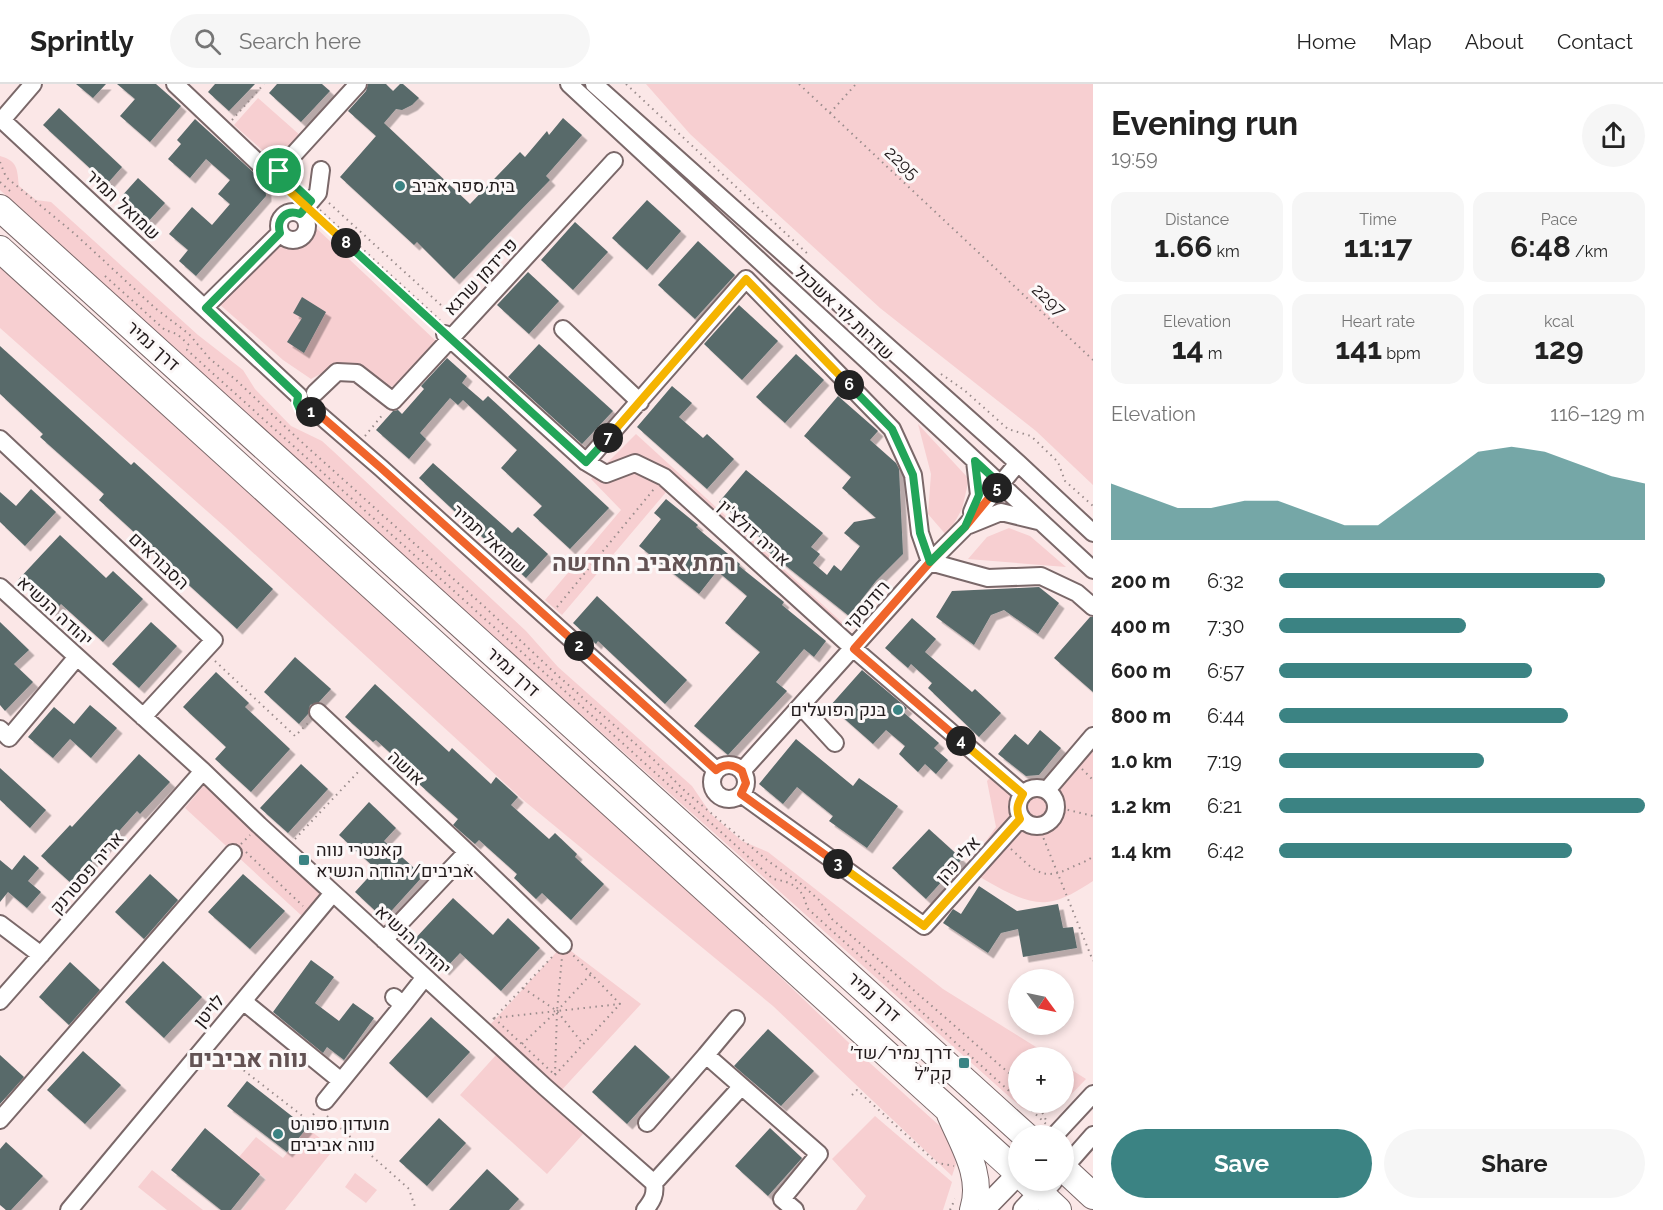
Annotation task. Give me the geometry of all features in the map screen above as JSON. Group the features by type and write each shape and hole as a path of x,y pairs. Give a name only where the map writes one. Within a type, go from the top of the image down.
{"highway":[{"name":"דרך נמיר","path":"9,203 1034,1125"},
{"name":"דרך נמיר","path":"0,249 1008,1164"},
{"path":"946,1106 974,1169 977,1196 973,1210"},
{"path":"1074,1178 1093,1196"}],"main road":[{"path":"983,1210 1008,1184"}],"street":[{"path":"1,119 33,84"},
{"path":"175,84 271,175"},
{"path":"285,164 358,84"},
{"name":"שדרות לוי אשכול","path":"569,84 1093,570"},
{"name":"שדרות לוי אשכול","path":"594,84 1018,463 1093,533"},
{"name":"שמואל תמיר","path":"1,119 309,400 356,448 716,770"},
{"name":"פרידמן שרגא","path":"393,401 445,332 614,162"},
{"path":"206,308 280,233 279,224 283,216 309,204 321,170"},
{"path":"586,462 746,279 892,429 913,475 920,533 930,562 988,578 1041,576 1077,593 1093,606"},
{"path":"563,329 640,402"},
{"name":"אריה דולצ'ין","path":"445,332 586,462 606,474 635,463 664,477 854,649 1023,794"},
{"path":"309,400 337,372 357,373 393,401"},
{"name":"הסבוראים","path":"0,439 214,640 204,650"},
{"path":"965,527 979,495 975,461"},
{"name":"רודנסקי","path":"742,771 802,707 930,562 965,527 1018,463"},
{"path":"965,527 1001,512 1042,523"},
{"name":"יהודה הנשיא","path":"0,587 425,977 654,1183"},
{"path":"143,717 204,650"},
{"path":"5,733 77,657"},
{"path":"802,707 835,743"},
{"name":"אושה","path":"318,712 563,945"},
{"path":"1047,790 1093,736"},
{"path":"732,765 742,771 746,783 741,794 730,799 719,796 715,792 712,781 716,770 732,765"},
{"name":"אריה פסטרנק","path":"0,1001 203,771"},
{"path":"1036,788 1047,790 1055,801 1056,807 1051,820 1039,827 1027,825 1020,819 1017,809 1023,794 1036,788"},
{"name":"אלי כהן","path":"741,794 924,926 1020,819"},
{"path":"384,939 467,852"},
{"path":"0,1120 233,853"},
{"name":"לויטן","path":"69,1210 333,893"},
{"path":"0,924 41,955"},
{"path":"322,1105 399,1001 425,977"},
{"path":"243,1002 341,1081"},
{"path":"647,1123 736,1019"},
{"path":"706,1055 819,1154 782,1199 795,1210"},
{"path":"645,1210 653,1200 656,1191 654,1183 741,1087"},
{"path":"1053,1125 1093,1094"},
{"path":"1074,1157 1093,1135"}],"path":[{"path":"224,130 264,84"},
{"path":"626,84 815,261"},
{"name":"2295","path":"799,84 987,261"},
{"path":"830,113 856,84"},
{"path":"0,162 6,177 75,234 155,308 189,334 210,359 236,379 295,436 557,675 655,761 686,792 768,861 819,900 832,919 1008,1072"},
{"path":"445,332 309,204 279,171 285,164 309,204 445,332"},
{"path":"271,175 458,321"},
{"path":"0,182 9,203"},
{"name":"2297","path":"987,261 1093,359"},
{"path":"104,276 165,330 177,334 189,345 188,350 773,879 790,881 804,896 807,908 1008,1090"},
{"path":"937,371 964,390 1008,429 1031,436 1058,462 1065,481 1093,506"},
{"path":"356,448 393,401"},
{"path":"548,618 664,477"},
{"path":"204,650 295,736 318,712"},
{"path":"286,849 370,760"},
{"path":"1056,807 1093,816"},
{"path":"1039,827 1093,961"},
{"path":"1001,840 1032,868 1049,875 1058,875 1093,856"},
{"path":"233,853 239,846 314,917"},
{"path":"563,945 620,1004"},
{"path":"495,1018 563,945"},
{"path":"555,1075 557,1011 563,945"},
{"path":"522,1044 591,974"},
{"path":"523,988 557,1011 583,1044"},
{"path":"495,1018 620,1004"},
{"path":"555,1075 620,1004"},
{"path":"495,1018 555,1075"},
{"path":"208,1043 309,1121 322,1105 410,1190 416,1210"},
{"path":"852,1095 857,1090 937,1163 974,1169"}],"shaded area":[{"path":"646,84 1093,84 1093,485 1036,431 880,308 690,134"},
{"path":"258,98 301,136 277,163 234,125"},
{"path":"0,156 10,160 16,166 19,186 36,200 51,202 198,335 243,370 255,389 291,426 322,441 526,631 558,667 692,786 711,814 742,841 768,852 943,989 1008,1030 1008,1035 1017,1035 1036,1047 1008,1047 1008,1095 292,456 0,190"},
{"path":"314,226 437,342 393,387 335,366 311,379 283,360 218,303 273,245 292,247 310,239"},
{"path":"0,261 553,759 871,1064 942,1128 951,1145 956,1164 952,1176 773,1006 522,799 225,527 0,328"},
{"path":"918,424 969,479 962,509 947,536 928,514 931,474"},
{"path":"636,434 846,626 834,641 667,491 562,615 545,600 621,510 591,479"},
{"path":"1009,528 1030,536 1066,567 968,559 987,537"},
{"path":"1093,739 1093,881 1059,899 1037,902 1005,891 966,869 996,827 987,781 1001,766 1026,786 1043,780 1069,753"},
{"path":"204,785 324,893 303,917 185,808"},
{"path":"563,945 641,1004 559,1093 489,1026"},
{"path":"496,1055 583,1134 547,1174 460,1095"},
{"path":"1074,1071 1086,1079 1074,1092"},
{"path":"875,1116 952,1182 943,1210 856,1210 866,1196 832,1159"},
{"path":"307,1128 334,1149 285,1210 242,1210 266,1179 239,1157 256,1137 283,1158"},
{"path":"152,1170 203,1210 167,1210 138,1187"},
{"path":"355,1173 377,1190 366,1203 345,1187"}],"building":[{"path":"76,84 106,84 93,98"},
{"path":"117,84 156,84 181,106 150,142 120,116 135,99"},
{"path":"215,84 255,84 229,111 208,92"},
{"path":"277,84 322,84 330,91 301,122 269,93"},
{"path":"368,84 386,84 393,91 403,84 419,98 402,110 396,109 384,123 470,204 520,152 525,157 547,131 549,135 563,118 582,135 546,176 550,180 454,279 417,242 414,245 340,177 376,136 348,111 366,91"},
{"path":"59,108 122,167 107,184 43,125"},
{"path":"195,119 265,183 266,196 196,276 179,261 188,250 169,234 192,207 212,225 230,204 218,194 230,180 206,159 190,178 168,159 181,144 177,140"},
{"path":"138,178 165,203 147,223 120,198"},
{"path":"647,200 681,231 647,270 612,238"},
{"path":"575,222 608,252 573,290 541,260"},
{"path":"698,241 735,275 695,319 658,285"},
{"path":"528,272 559,301 529,334 497,305"},
{"path":"302,297 326,312 304,353 287,342 302,318 293,313"},
{"path":"739,305 778,341 742,380 704,344"},
{"path":"539,344 613,411 582,444 508,377"},
{"path":"0,346 131,465 134,462 273,589 237,629 134,535 135,533 99,500 104,494 40,437 43,434 0,394"},
{"path":"796,354 824,380 785,423 756,397"},
{"path":"447,358 467,376 462,383 483,401 488,396 609,508 570,549 533,515 542,506 501,468 517,450 463,400 458,405 450,398 420,433 426,439 409,459 376,430 393,411 398,410 402,414 424,389 421,386"},
{"path":"672,386 692,403 679,417 703,438 707,434 734,459 707,489 637,427"},
{"path":"838,396 878,431 870,440 896,463 899,469 903,554 876,581 849,616 766,550 770,546 719,502 746,470 823,533 811,547 820,554 813,563 827,575 834,565 841,571 860,546 844,533 854,522 876,518 842,488 851,477 804,436"},
{"path":"433,463 512,533 518,527 548,554 526,578 419,478"},
{"path":"31,489 56,512 25,546 0,522 0,492 16,506"},
{"path":"666,499 698,525 696,527 740,564 739,566 784,602 782,605 826,641 814,657 804,649 776,682 787,691 728,755 694,726 760,652 725,623 747,596 717,571 699,594 639,546 661,519 654,513"},
{"path":"60,535 106,578 113,571 143,599 103,642 61,604 53,613 18,580"},
{"path":"1039,587 1059,603 1038,634 1004,610 991,615 974,645 936,617 952,591"},
{"path":"597,596 687,680 665,704 598,641 596,644 573,623"},
{"path":"1090,617 1093,617 1093,692 1054,658"},
{"path":"912,618 936,639 925,652 972,692 975,689 1001,713 979,737 928,688 932,683 911,664 908,668 885,648"},
{"path":"0,622 29,650 14,664 33,682 5,711 0,705"},
{"path":"151,622 177,646 139,688 112,664"},
{"path":"295,657 331,689 319,702 310,705 308,714 299,724 264,692"},
{"path":"862,670 907,708 903,712 939,743 934,748 948,760 936,774 925,764 918,772 899,754 905,746 886,730 873,744 830,706"},
{"path":"216,672 249,703 245,707 290,749 251,792 215,759 226,747 183,707"},
{"path":"375,684 449,752 452,748 491,784 496,777 518,797 511,805 549,839 555,833 577,854 575,857 604,884 571,920 542,893 536,899 514,878 517,874 479,840 475,844 453,825 458,819 419,784 422,782 376,740 373,742 345,717"},
{"path":"90,705 117,728 91,758 70,739 53,758 28,737 54,707 74,724"},
{"path":"1040,730 1061,748 1039,775 1026,776 998,754 1015,734 1028,745"},
{"path":"796,739 853,786 859,778 898,806 867,848 829,821 833,816 797,787 783,804 759,784"},
{"path":"139,754 170,782 140,814 137,811 72,884 41,856 70,825 72,827"},
{"path":"301,764 328,789 288,833 260,808"},
{"path":"0,768 46,810 30,828 0,800"},
{"path":"369,802 396,828 384,841 423,876 384,919 355,892 376,869 339,835"},
{"path":"929,829 962,859 926,899 892,868"},
{"path":"24,855 39,868 28,881 41,892 27,908 8,892 0,902 0,860 12,870"},
{"path":"150,874 178,900 144,939 115,912"},
{"path":"243,874 285,911 250,949 208,912"},
{"path":"979,886 1017,911 1058,904 1063,928 1073,927 1077,948 1023,957 1018,929 1001,933 988,953 943,923 953,909 961,914"},
{"path":"453,898 493,935 508,918 540,948 501,991 460,953 444,970 412,942"},
{"path":"311,960 334,977 315,1003 339,1021 353,1003 374,1018 344,1060 327,1047 323,1053 273,1012"},
{"path":"163,961 202,997 164,1038 125,1002"},
{"path":"70,962 100,990 69,1025 39,997"},
{"path":"431,1017 470,1052 427,1098 389,1063"},
{"path":"768,1029 814,1071 781,1106 734,1066"},
{"path":"635,1045 670,1077 627,1124 592,1092"},
{"path":"83,1051 121,1085 85,1124 47,1090"},
{"path":"0,1055 24,1077 0,1104"},
{"path":"247,1081 307,1128 287,1152 227,1106"},
{"path":"439,1118 466,1143 427,1186 399,1161"},
{"path":"205,1128 260,1174 231,1210 221,1210 171,1170"},
{"path":"770,1128 802,1158 768,1196 735,1166"},
{"path":"6,1142 43,1176 11,1210 6,1210 0,1205 0,1149"},
{"path":"487,1169 519,1199 509,1210 449,1210"}],"place":[{"name":"בית ספר אביב","path":"400,186"},
{"name":"בנק הפועלים","path":"898,710"},
{"name":"קאנטרי נווה אביבים/יהודה הנשיא","path":"304,860"},
{"name":"דרך נמיר/שד׳ קק״ל","path":"964,1063"},
{"name":"מועדון ספורט נווה אביבים","path":"278,1134"}],"district":[{"name":"רמת אביב החדשה","path":"644,563"},
{"name":"נווה אביבים","path":"248,1059"}],"route":[{"path":"279,171 274,177 306,207 445,334 450,340 586,462 746,279 892,429 913,475 920,533 930,562 965,527 979,495 975,461 1000,484 965,527 930,562 854,649 1023,794 1017,809 1020,819 924,926 741,794 746,783 742,771 732,765 716,770 314,410 303,412 300,410 297,403 298,396 206,308 280,233 279,224 283,216 291,212 300,214 301,213 306,207 311,201 279,171"}]}
